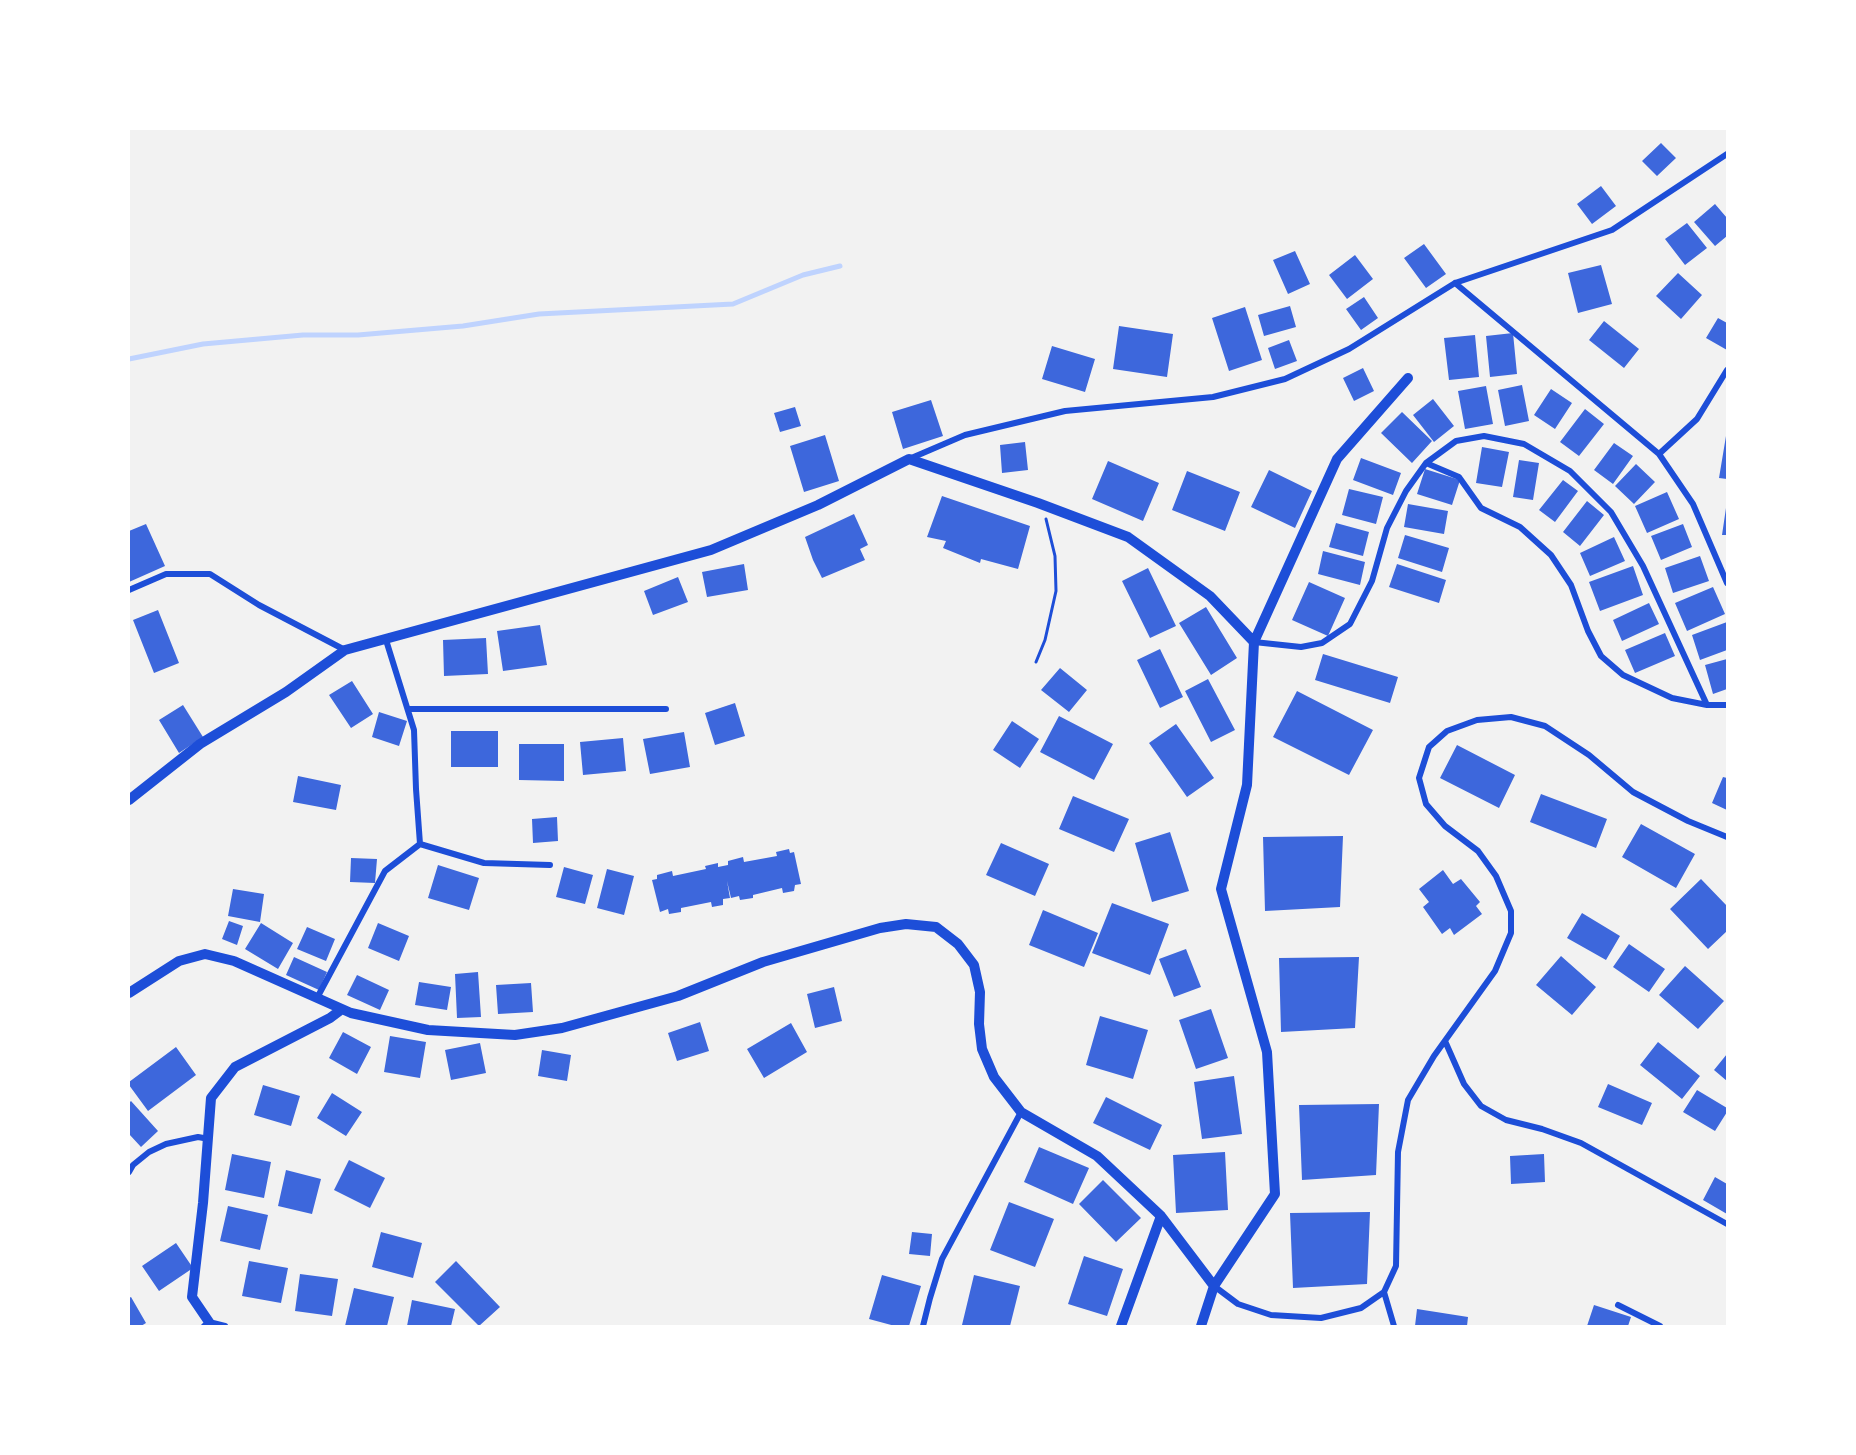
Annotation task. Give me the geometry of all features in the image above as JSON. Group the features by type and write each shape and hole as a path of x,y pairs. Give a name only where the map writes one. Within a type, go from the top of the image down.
{"street":[{"path":"129,800 200,744 286,692 345,651 711,550 818,505 909,459 965,435 1065,411 1213,397 1286,380 1349,349 1455,283 1612,230 1727,154"},
{"path":"1455,283 1659,454 1694,504 1727,583"},
{"path":"1659,454 1697,419 1727,370"},
{"path":"1201,1326 1214,1286 1275,1194 1267,1052 1221,889 1247,785 1254,642 1337,459 1408,378"},
{"path":"909,459 1038,503 1128,537 1210,597 1254,642 1301,647 1322,644 1350,624 1372,581 1387,528 1407,491 1426,463 1456,441 1484,436 1524,444 1570,471 1611,512 1643,566 1707,705"},
{"path":"1426,463 1459,477 1481,508 1520,527 1551,555 1571,585 1588,631 1601,656 1623,675 1672,699 1707,705 1727,705"},
{"path":"129,590 166,574 210,574 259,605 345,651"},
{"path":"386,639 414,730 420,844"},
{"path":"408,709 666,709"},
{"path":"129,993 179,961 205,954 234,960 351,1013 428,1030 515,1035 562,1028 678,996 763,962 880,928 906,924 936,927 958,944 974,965 980,992 979,1024 982,1049 994,1077 1022,1112 1097,1156 1161,1216 1214,1286 1238,1304 1270,1315 1321,1318 1361,1308 1384,1292 1396,1266 1398,1152 1408,1100 1434,1056 1495,971 1511,933 1511,911 1496,876 1478,851 1445,826 1426,804 1419,778 1429,747 1448,731 1478,720 1511,717 1545,726 1589,755 1633,792 1688,821 1727,837"},
{"path":"420,844 484,863 550,865"},
{"path":"317,998 385,871 420,844"},
{"path":"225,1326 206,1324 192,1297 209,1139 211,1098 235,1067 330,1018 342,1009"},
{"path":"1445,1041 1464,1084 1481,1106 1506,1120 1542,1129 1581,1143 1727,1224"},
{"path":"923,1326 942,1259 1022,1112"},
{"path":"129,1172 149,1152 166,1144 198,1137 209,1139"},
{"path":"1121,1326 1161,1216"},
{"path":"1384,1292 1394,1326"},
{"path":"1618,1305 1660,1326"}],"path":[{"path":"1036,662 1045,640 1056,591 1055,556 1045,517"}],"building":[{"path":"1661,143 1676,158 1657,176 1642,161"},
{"path":"1601,186 1616,206 1592,224 1577,204"},
{"path":"1715,204 1727,218 1727,236 1715,246 1694,222"},
{"path":"1687,223 1707,248 1685,265 1665,239"},
{"path":"1424,244 1446,274 1426,288 1404,258"},
{"path":"1295,251 1310,284 1288,294 1273,260"},
{"path":"1355,255 1373,279 1347,299 1329,275"},
{"path":"1601,265 1612,304 1578,313 1568,273"},
{"path":"1678,273 1702,295 1681,319 1656,296"},
{"path":"1364,297 1378,318 1361,330 1346,309"},
{"path":"1290,306 1296,327 1264,336 1258,315"},
{"path":"1245,307 1262,360 1229,371 1212,318"},
{"path":"1718,318 1727,323 1727,350 1706,338"},
{"path":"1604,321 1639,349 1624,368 1589,340"},
{"path":"1119,326 1173,334 1167,377 1113,369"},
{"path":"1513,333 1517,374 1490,377 1486,336"},
{"path":"1475,335 1479,377 1449,380 1444,338"},
{"path":"1289,340 1297,361 1275,369 1268,348"},
{"path":"1052,346 1095,359 1085,392 1042,379"},
{"path":"1363,368 1374,391 1354,401 1343,378"},
{"path":"1522,385 1529,421 1505,426 1498,390"},
{"path":"1486,386 1493,424 1465,429 1458,391"},
{"path":"1551,389 1572,403 1555,429 1534,415"},
{"path":"1433,399 1454,426 1434,442 1413,415"},
{"path":"931,400 943,436 903,449 892,412"},
{"path":"795,407 801,426 780,432 774,413"},
{"path":"1585,409 1604,424 1579,456 1560,442"},
{"path":"1402,412 1432,441 1412,463 1381,433"},
{"path":"825,435 839,481 804,492 790,446"},
{"path":"1727,436 1727,479 1719,478"},
{"path":"1025,442 1028,470 1002,473 1000,445"},
{"path":"1614,443 1633,456 1613,484 1594,470"},
{"path":"1482,447 1509,452 1502,487 1476,483"},
{"path":"1361,458 1401,473 1393,495 1353,480"},
{"path":"1519,460 1539,463 1533,500 1513,497"},
{"path":"1108,461 1159,483 1143,521 1092,499"},
{"path":"1636,464 1655,482 1634,504 1615,486"},
{"path":"1425,469 1460,480 1452,505 1417,494"},
{"path":"1269,470 1312,491 1295,528 1251,507"},
{"path":"1187,471 1240,492 1225,531 1172,510"},
{"path":"1563,480 1578,491 1555,522 1539,510"},
{"path":"1349,489 1383,497 1376,524 1342,515"},
{"path":"1667,492 1679,519 1647,533 1635,506"},
{"path":"942,496 1030,526 1018,569 981,559 980,563 943,548 946,541 927,537"},
{"path":"1587,501 1604,515 1580,546 1563,532"},
{"path":"1408,504 1448,511 1444,534 1404,527"},
{"path":"1726,508 1727,535 1722,535"},
{"path":"854,514 868,545 860,549 865,560 822,578 805,537"},
{"path":"1336,523 1369,532 1363,556 1329,547"},
{"path":"146,524 165,566 129,582 129,531"},
{"path":"1683,524 1692,547 1661,560 1651,536"},
{"path":"1405,535 1449,548 1442,572 1398,558"},
{"path":"1614,537 1625,561 1590,576 1580,553"},
{"path":"1323,551 1365,562 1360,585 1318,574"},
{"path":"1700,556 1709,581 1673,593 1665,568"},
{"path":"744,564 748,590 707,597 702,572"},
{"path":"1397,564 1446,580 1439,603 1389,587"},
{"path":"1633,566 1643,595 1600,611 1589,582"},
{"path":"1148,568 1176,626 1150,638 1122,581"},
{"path":"678,577 688,602 653,615 644,591"},
{"path":"1309,582 1345,598 1328,636 1292,620"},
{"path":"1713,587 1725,614 1687,631 1675,603"},
{"path":"1649,603 1659,624 1622,641 1613,620"},
{"path":"1206,607 1237,658 1211,675 1179,623"},
{"path":"158,610 179,663 154,673 133,620"},
{"path":"1727,622 1727,650 1700,660 1692,635"},
{"path":"540,625 547,665 503,671 497,631"},
{"path":"1665,633 1675,656 1635,673 1625,650"},
{"path":"486,638 488,674 444,676 443,640"},
{"path":"1160,649 1183,697 1160,708 1137,660"},
{"path":"1323,654 1398,677 1390,703 1315,680"},
{"path":"1727,659 1727,689 1713,694 1705,665"},
{"path":"1060,668 1087,690 1069,712 1041,690"},
{"path":"1208,679 1235,730 1211,742 1185,691"},
{"path":"352,681 373,714 351,728 329,695"},
{"path":"1297,691 1373,730 1349,775 1273,737"},
{"path":"735,703 745,736 715,745 705,713"},
{"path":"183,705 203,737 179,753 159,720"},
{"path":"379,712 407,721 399,746 372,737"},
{"path":"1059,716 1113,744 1094,780 1040,752"},
{"path":"1012,721 1039,739 1020,768 993,750"},
{"path":"1176,724 1214,778 1187,797 1149,743"},
{"path":"451,731 498,731 498,767 451,767"},
{"path":"684,732 690,767 650,774 643,739"},
{"path":"623,738 626,771 583,775 580,742"},
{"path":"519,744 564,744 564,781 519,780"},
{"path":"1457,745 1515,775 1499,808 1440,778"},
{"path":"298,776 341,785 336,810 293,802"},
{"path":"1723,777 1727,778 1727,810 1712,803"},
{"path":"1541,794 1607,819 1596,848 1530,822"},
{"path":"1073,796 1129,819 1114,852 1059,829"},
{"path":"557,817 558,841 533,843 532,819"},
{"path":"1641,824 1695,854 1676,888 1622,857"},
{"path":"1170,832 1189,891 1152,902 1135,843"},
{"path":"1343,836 1340,907 1265,911 1263,837"},
{"path":"1001,843 1049,864 1035,896 986,875"},
{"path":"789,849 790,853 794,852 801,884 795,885 794,891 783,893 782,888 740,900 739,896 731,898 727,881 730,898 723,899 723,905 712,907 711,902 681,908 681,912 669,914 668,909 660,912 652,880 657,879 657,875 672,871 673,876 706,869 705,866 718,863 718,867 728,865 728,861 743,857 744,862 777,856 776,852"},
{"path":"351,858 377,859 375,883 350,882"},
{"path":"438,865 479,878 469,910 428,898"},
{"path":"564,867 593,875 585,904 556,897"},
{"path":"607,869 634,876 624,915 597,908"},
{"path":"1443,870 1453,884 1461,879 1480,902 1476,906 1482,914 1454,935 1450,928 1442,934 1423,907 1429,902 1419,889"},
{"path":"1701,879 1727,906 1727,931 1708,949 1670,909"},
{"path":"233,889 264,894 260,922 228,916"},
{"path":"1112,903 1169,924 1150,975 1092,953"},
{"path":"1043,910 1098,933 1084,967 1029,945"},
{"path":"1582,913 1620,936 1606,960 1567,938"},
{"path":"229,921 243,926 237,945 222,939"},
{"path":"261,923 293,943 278,969 245,949"},
{"path":"378,923 409,936 399,961 368,948"},
{"path":"307,927 335,939 326,961 297,949"},
{"path":"1629,944 1665,969 1649,992 1613,967"},
{"path":"1186,949 1201,987 1174,997 1159,959"},
{"path":"1561,956 1596,987 1572,1015 1536,985"},
{"path":"294,957 327,972 319,990 286,975"},
{"path":"1359,957 1355,1028 1281,1032 1279,958"},
{"path":"1685,966 1724,1001 1698,1029 1659,995"},
{"path":"478,972 481,1017 457,1018 455,974"},
{"path":"357,975 389,990 380,1010 347,995"},
{"path":"419,982 451,987 447,1010 415,1005"},
{"path":"531,983 533,1012 498,1014 496,985"},
{"path":"834,987 842,1021 815,1028 807,994"},
{"path":"1211,1009 1228,1058 1196,1069 1179,1020"},
{"path":"1100,1016 1148,1030 1133,1079 1086,1065"},
{"path":"700,1022 709,1051 677,1061 668,1033"},
{"path":"791,1023 807,1052 764,1078 747,1049"},
{"path":"343,1032 371,1047 357,1074 329,1058"},
{"path":"390,1036 426,1042 420,1078 384,1072"},
{"path":"1658,1042 1700,1076 1682,1099 1640,1065"},
{"path":"480,1043 486,1073 451,1080 445,1050"},
{"path":"176,1047 196,1075 148,1111 129,1082"},
{"path":"542,1050 571,1055 567,1081 538,1076"},
{"path":"1727,1054 1727,1081 1714,1070"},
{"path":"1234,1076 1242,1134 1202,1139 1194,1082"},
{"path":"1608,1084 1652,1103 1642,1125 1598,1107"},
{"path":"263,1085 300,1096 291,1126 254,1115"},
{"path":"1697,1090 1727,1108 1727,1112 1715,1131 1683,1112"},
{"path":"332,1093 362,1112 346,1136 317,1118"},
{"path":"1106,1097 1162,1125 1150,1150 1093,1123"},
{"path":"131,1101 158,1131 141,1147 129,1134 129,1103"},
{"path":"1379,1104 1376,1175 1302,1180 1299,1105"},
{"path":"1039,1147 1089,1168 1073,1204 1024,1182"},
{"path":"1225,1152 1228,1210 1176,1213 1173,1155"},
{"path":"232,1154 271,1162 264,1198 225,1190"},
{"path":"1544,1154 1545,1182 1511,1184 1510,1156"},
{"path":"349,1160 385,1178 370,1208 334,1190"},
{"path":"286,1170 321,1179 312,1214 278,1206"},
{"path":"1715,1177 1727,1184 1727,1214 1703,1200"},
{"path":"1103,1180 1141,1218 1116,1242 1079,1204"},
{"path":"1009,1202 1054,1219 1035,1267 990,1250"},
{"path":"228,1206 268,1215 260,1250 220,1241"},
{"path":"1370,1212 1367,1284 1293,1288 1290,1213"},
{"path":"381,1232 422,1243 413,1278 372,1267"},
{"path":"912,1232 932,1234 930,1256 909,1254"},
{"path":"176,1243 193,1268 159,1291 142,1266"},
{"path":"1084,1256 1123,1269 1107,1316 1068,1304"},
{"path":"249,1261 288,1268 281,1303 242,1296"},
{"path":"456,1261 500,1307 479,1326 435,1282"},
{"path":"300,1274 338,1279 332,1316 295,1311"},
{"path":"882,1275 921,1286 909,1326 895,1326 869,1319"},
{"path":"974,1275 1020,1286 1010,1326 962,1325"},
{"path":"354,1288 394,1297 387,1326 345,1326"},
{"path":"131,1297 146,1323 141,1326 129,1326 129,1298"},
{"path":"412,1300 455,1309 451,1326 407,1326"},
{"path":"1594,1305 1631,1317 1628,1326 1587,1326"},
{"path":"1417,1309 1468,1317 1467,1326 1415,1326"}],"waterway":[{"path":"129,359 203,344 303,335 358,335 463,326 539,314 733,304 803,275 840,266"}]}
